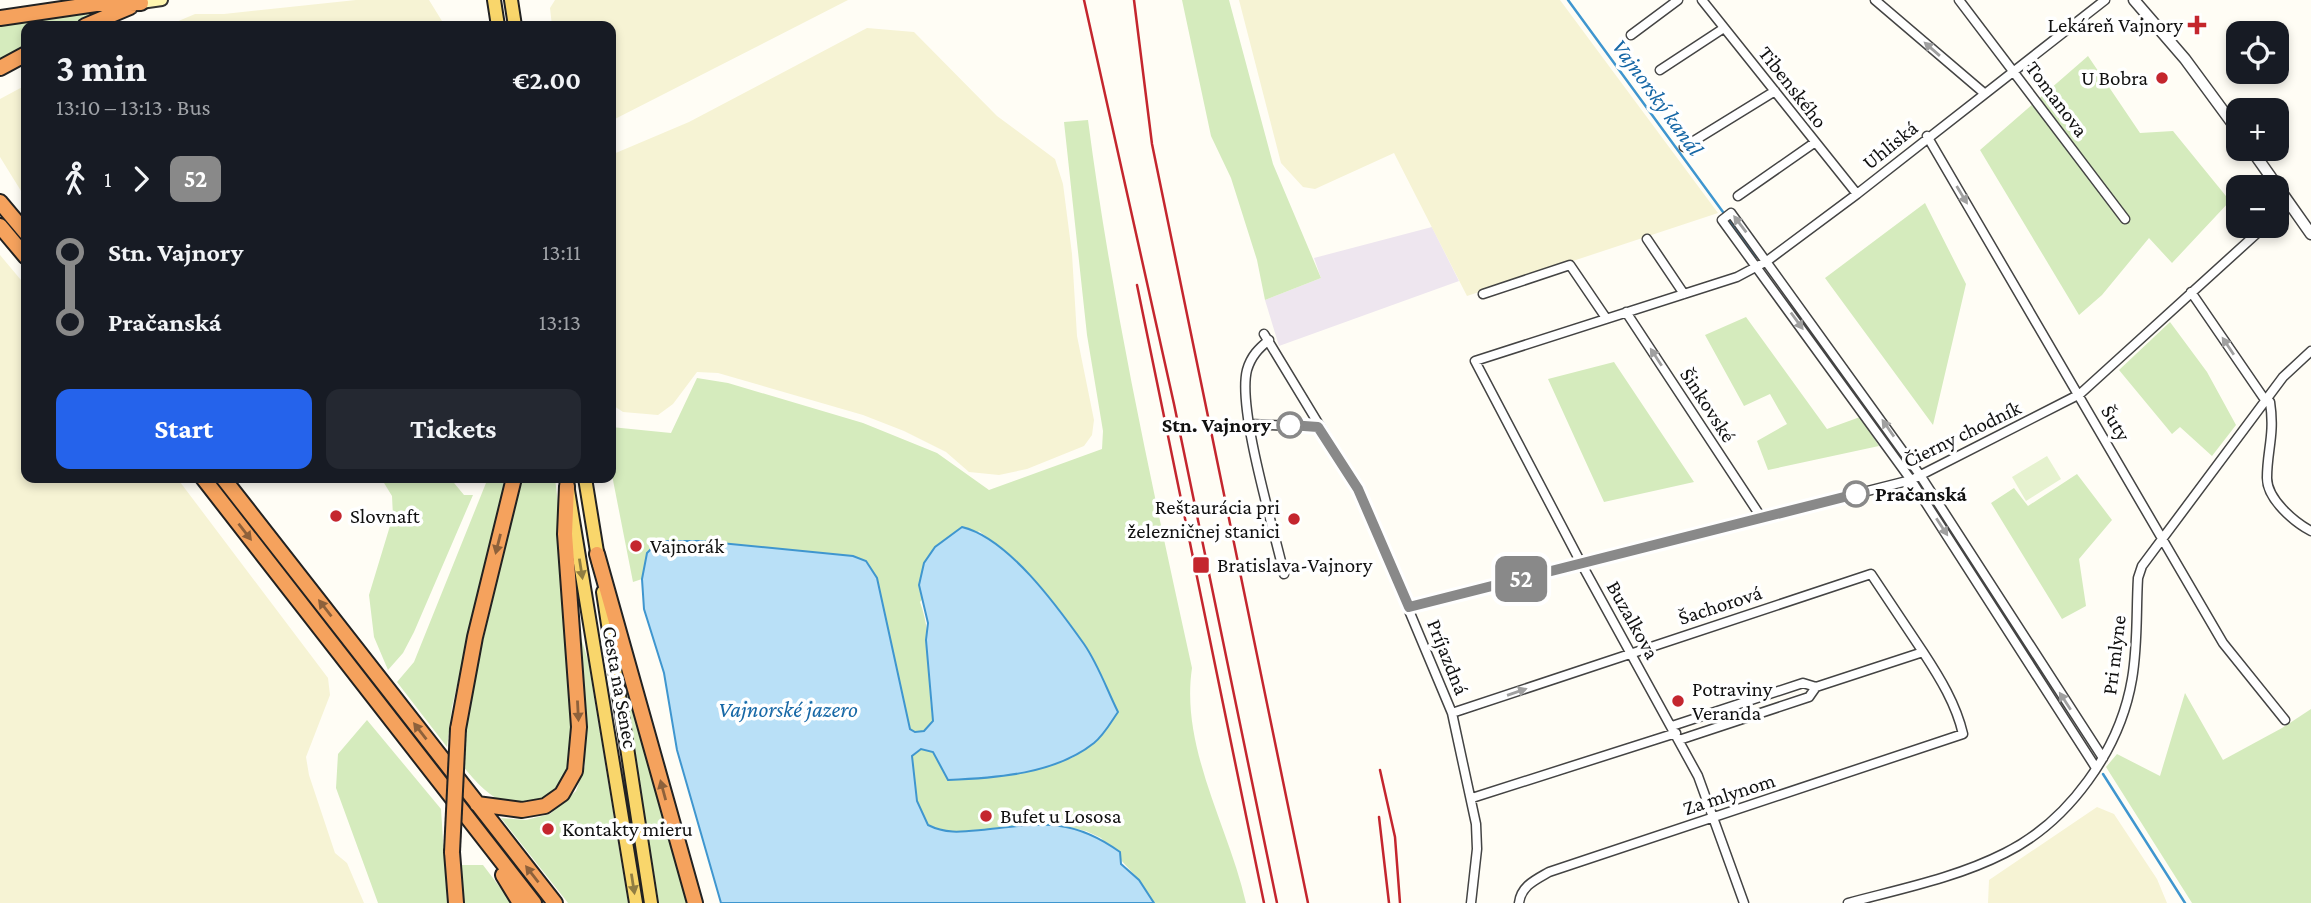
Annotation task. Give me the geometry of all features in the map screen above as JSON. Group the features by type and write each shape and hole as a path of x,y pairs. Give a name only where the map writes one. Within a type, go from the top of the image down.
{"highway":[{"path":"0,18 101,2 141,1"},
{"path":"96,21 141,1"},
{"path":"0,68 21,57"},
{"path":"0,202 21,227"},
{"path":"0,226 21,251"},
{"path":"207,483 534,903"},
{"path":"227,483 555,903"},
{"path":"456,903 452,852 453,776 458,729 475,638 513,483"},
{"path":"477,804 517,809 545,806 562,794 575,771 579,727 565,534 567,483"},
{"path":"597,554 615,607 695,903"},
{"path":"470,820 520,903"}],"main road":[{"path":"141,1 162,0"},
{"path":"494,0 497,21"},
{"path":"511,0 514,21"},
{"name":"Cesta na Senec","path":"567,483 636,903"},
{"name":"Cesta na Senec","path":"586,483 651,903"}],"street":[{"path":"1631,35 1678,0"},
{"name":"Tibenského","path":"1702,0 1857,194"},
{"path":"1875,0 1984,93"},
{"name":"Tomanova","path":"1959,0 2125,219"},
{"name":"Uhliská","path":"1475,361 1737,277 1767,261 2105,0"},
{"path":"2134,0 2185,59 2226,115"},
{"path":"1660,70 1724,28"},
{"path":"1684,147 1775,92"},
{"name":"Šuty","path":"1927,136 2223,643 2285,720"},
{"path":"1738,196 1814,143"},
{"path":"2260,161 2311,234"},
{"path":"2096,768 1911,480 1722,220 1731,213 1920,475 2103,758"},
{"name":"Čierny chodník","path":"1409,607 1911,480 2080,394 2252,238"},
{"path":"1647,239 1684,294"},
{"path":"1483,294 1570,265 1606,318"},
{"path":"2191,292 2270,402 2274,427 2267,479 2269,488 2287,512 2311,531"},
{"name":"Šinkovské","path":"1626,312 1761,517"},
{"name":"Príjazdná","path":"1250,424 1247,373 1257,349 1267,337 1318,427 1358,489 1452,713 1472,798 1477,849 1471,903"},
{"name":"Pri mlyne","path":"1848,903 1963,870 2007,852 2055,816 2096,768 2117,729 2132,680 2140,572 2162,537 2291,368 2311,351"},
{"name":"Buzalkova","path":"1475,361 1581,563 1676,733 1715,817 1744,903"},
{"path":"1284,573 1250,424 1318,427"},
{"name":"Šachorová","path":"1452,713 1871,574 1923,652"},
{"path":"1676,733 1803,683 1816,687 1923,652"},
{"name":"Za mlynom","path":"1519,903 1520,894 1530,883 1549,872 1955,739 1963,734 1959,719 1942,681 1923,652"},
{"path":"1472,798 1676,733 1809,697 1816,687"}],"shaded area":[{"path":"356,0 429,0 442,21 178,21 195,14 224,14"},
{"path":"555,0 848,0 616,118 616,21 551,21 550,8"},
{"path":"1239,0 1560,0 1718,213 1467,296 1394,153 1315,189 1303,187 1281,163"},
{"path":"867,28 914,32 997,116 1055,159 1063,184 1072,254 1077,336 1094,420 1092,435 1084,446 1027,469 999,475 969,472 946,452 904,431 863,415 718,373 697,372 673,404 658,415 623,412 616,407 616,153 689,122"},
{"path":"21,88 21,191 0,157 0,99"},
{"path":"1432,227 1459,281 1279,346 1265,300 1321,278 1314,258"},
{"path":"0,255 21,280 21,483 181,483 328,678 330,695 306,757 309,775 335,853 347,863 364,903 0,903"},
{"path":"2097,807 2114,814 2157,879 2167,903 1988,903 1989,880"}],"green space":[{"path":"1182,0 1229,0 1273,164 1321,278 1265,300 1257,260 1231,178 1211,136"},
{"path":"102,13 85,21 21,21 21,51 0,61 0,21"},
{"path":"2088,56 2140,133 2173,131 2226,196 2226,205 2172,263 2149,238 2102,295 2079,315 1980,150"},
{"path":"1088,120 1121,326 1192,668 1190,698 1193,728 1208,787 1246,903 1154,903 1139,880 1101,838 1086,831 1059,825 951,833 928,825 917,801 912,756 921,749 1051,764 1072,758 1118,713 1086,646 1017,561 979,531 920,602 927,631 933,721 924,731 915,732 910,729 877,578 853,556 701,541 660,541 647,553 642,579 633,582 614,483 616,483 616,428 671,433 697,378 728,383 863,423 937,453 989,490 1102,449 1103,431 1087,335 1064,122"},
{"path":"1925,203 1966,284 1933,425 1825,278"},
{"path":"1746,317 1827,429 1860,417 1879,446 1768,470 1757,441 1787,424 1770,394 1744,406 1705,335"},
{"path":"2170,322 2207,372 2236,425 2212,456 2180,427 2172,434 2119,370"},
{"path":"1614,362 1694,482 1604,502 1548,379"},
{"path":"2047,456 2061,479 2026,501 2012,477"},
{"path":"2077,474 2112,520 2079,559 2086,606 2062,619 1991,503 2014,488 2028,506"},
{"path":"384,483 454,483 464,495 473,495 414,632 403,653 388,670 374,637 369,595 393,516 392,496"},
{"path":"486,483 503,483 452,707 447,747 397,682 414,662"},
{"path":"521,483 556,483 569,647 573,752 568,774 560,786 542,799 518,805 500,800 491,795 463,766 467,728 464,721"},
{"path":"579,632 588,660 628,903 568,903 501,818 526,820 550,814 576,791 585,766"},
{"path":"618,654 689,903 659,903"},
{"path":"2185,693 2223,760 2311,709 2311,903 2192,903 2106,767 2117,754 2160,776"},
{"path":"367,720 441,809 447,903 378,903 336,788 338,754"},
{"path":"460,865 483,865 512,903 464,903"}],"water":[{"name":"Vajnorské jazero","path":"962,527 997,545 1046,593 1089,652 1118,712 1098,740 1079,753 1044,768 1005,776 948,780 933,752 921,749 912,756 917,801 928,825 941,830 960,832 1054,825 1085,833 1120,852 1121,864 1139,880 1154,903 721,903 677,750 664,673 644,609 642,579 647,553 659,541 700,541 853,556 866,561 877,578 910,729 915,732 924,731 933,721 926,640 928,623 919,585 924,563 935,547"}],"waterway":[{"name":"Vajnorský kanál","path":"1568,0 1723,212"},
{"name":"Vajnorský kanál","path":"1729,220 1756,257"},
{"name":"Vajnorský kanál","path":"2103,774 2185,903"}],"railway":[{"path":"1084,0 1174,404 1277,903"},
{"path":"1134,0 1152,144 1308,903"},
{"path":"1137,285 1264,903"},
{"path":"1380,770 1395,837 1400,903"},
{"path":"1379,817 1389,903"}],"bus line":[{"name":"52","path":"1290,425 1318,427 1341,461 1375,524 1409,607 1856,494"}],"place":[{"name":"Lekáreň Vajnory","path":"2197,25"},
{"name":"U Bobra","path":"2162,78"},
{"name":"Stn. Vajnory","path":"1290,425"},
{"name":"Pračanská","path":"1856,494"},
{"name":"Slovnaft","path":"336,516"},
{"name":"Reštaurácia pri železničnej stanici","path":"1294,519"},
{"name":"Vajnorák","path":"636,546"},
{"name":"Bratislava-Vajnory","path":"1201,565"},
{"name":"Potraviny Veranda","path":"1678,701"},
{"name":"Bufet u Lososa","path":"986,816"},
{"name":"Kontakty mieru","path":"548,829"}]}
